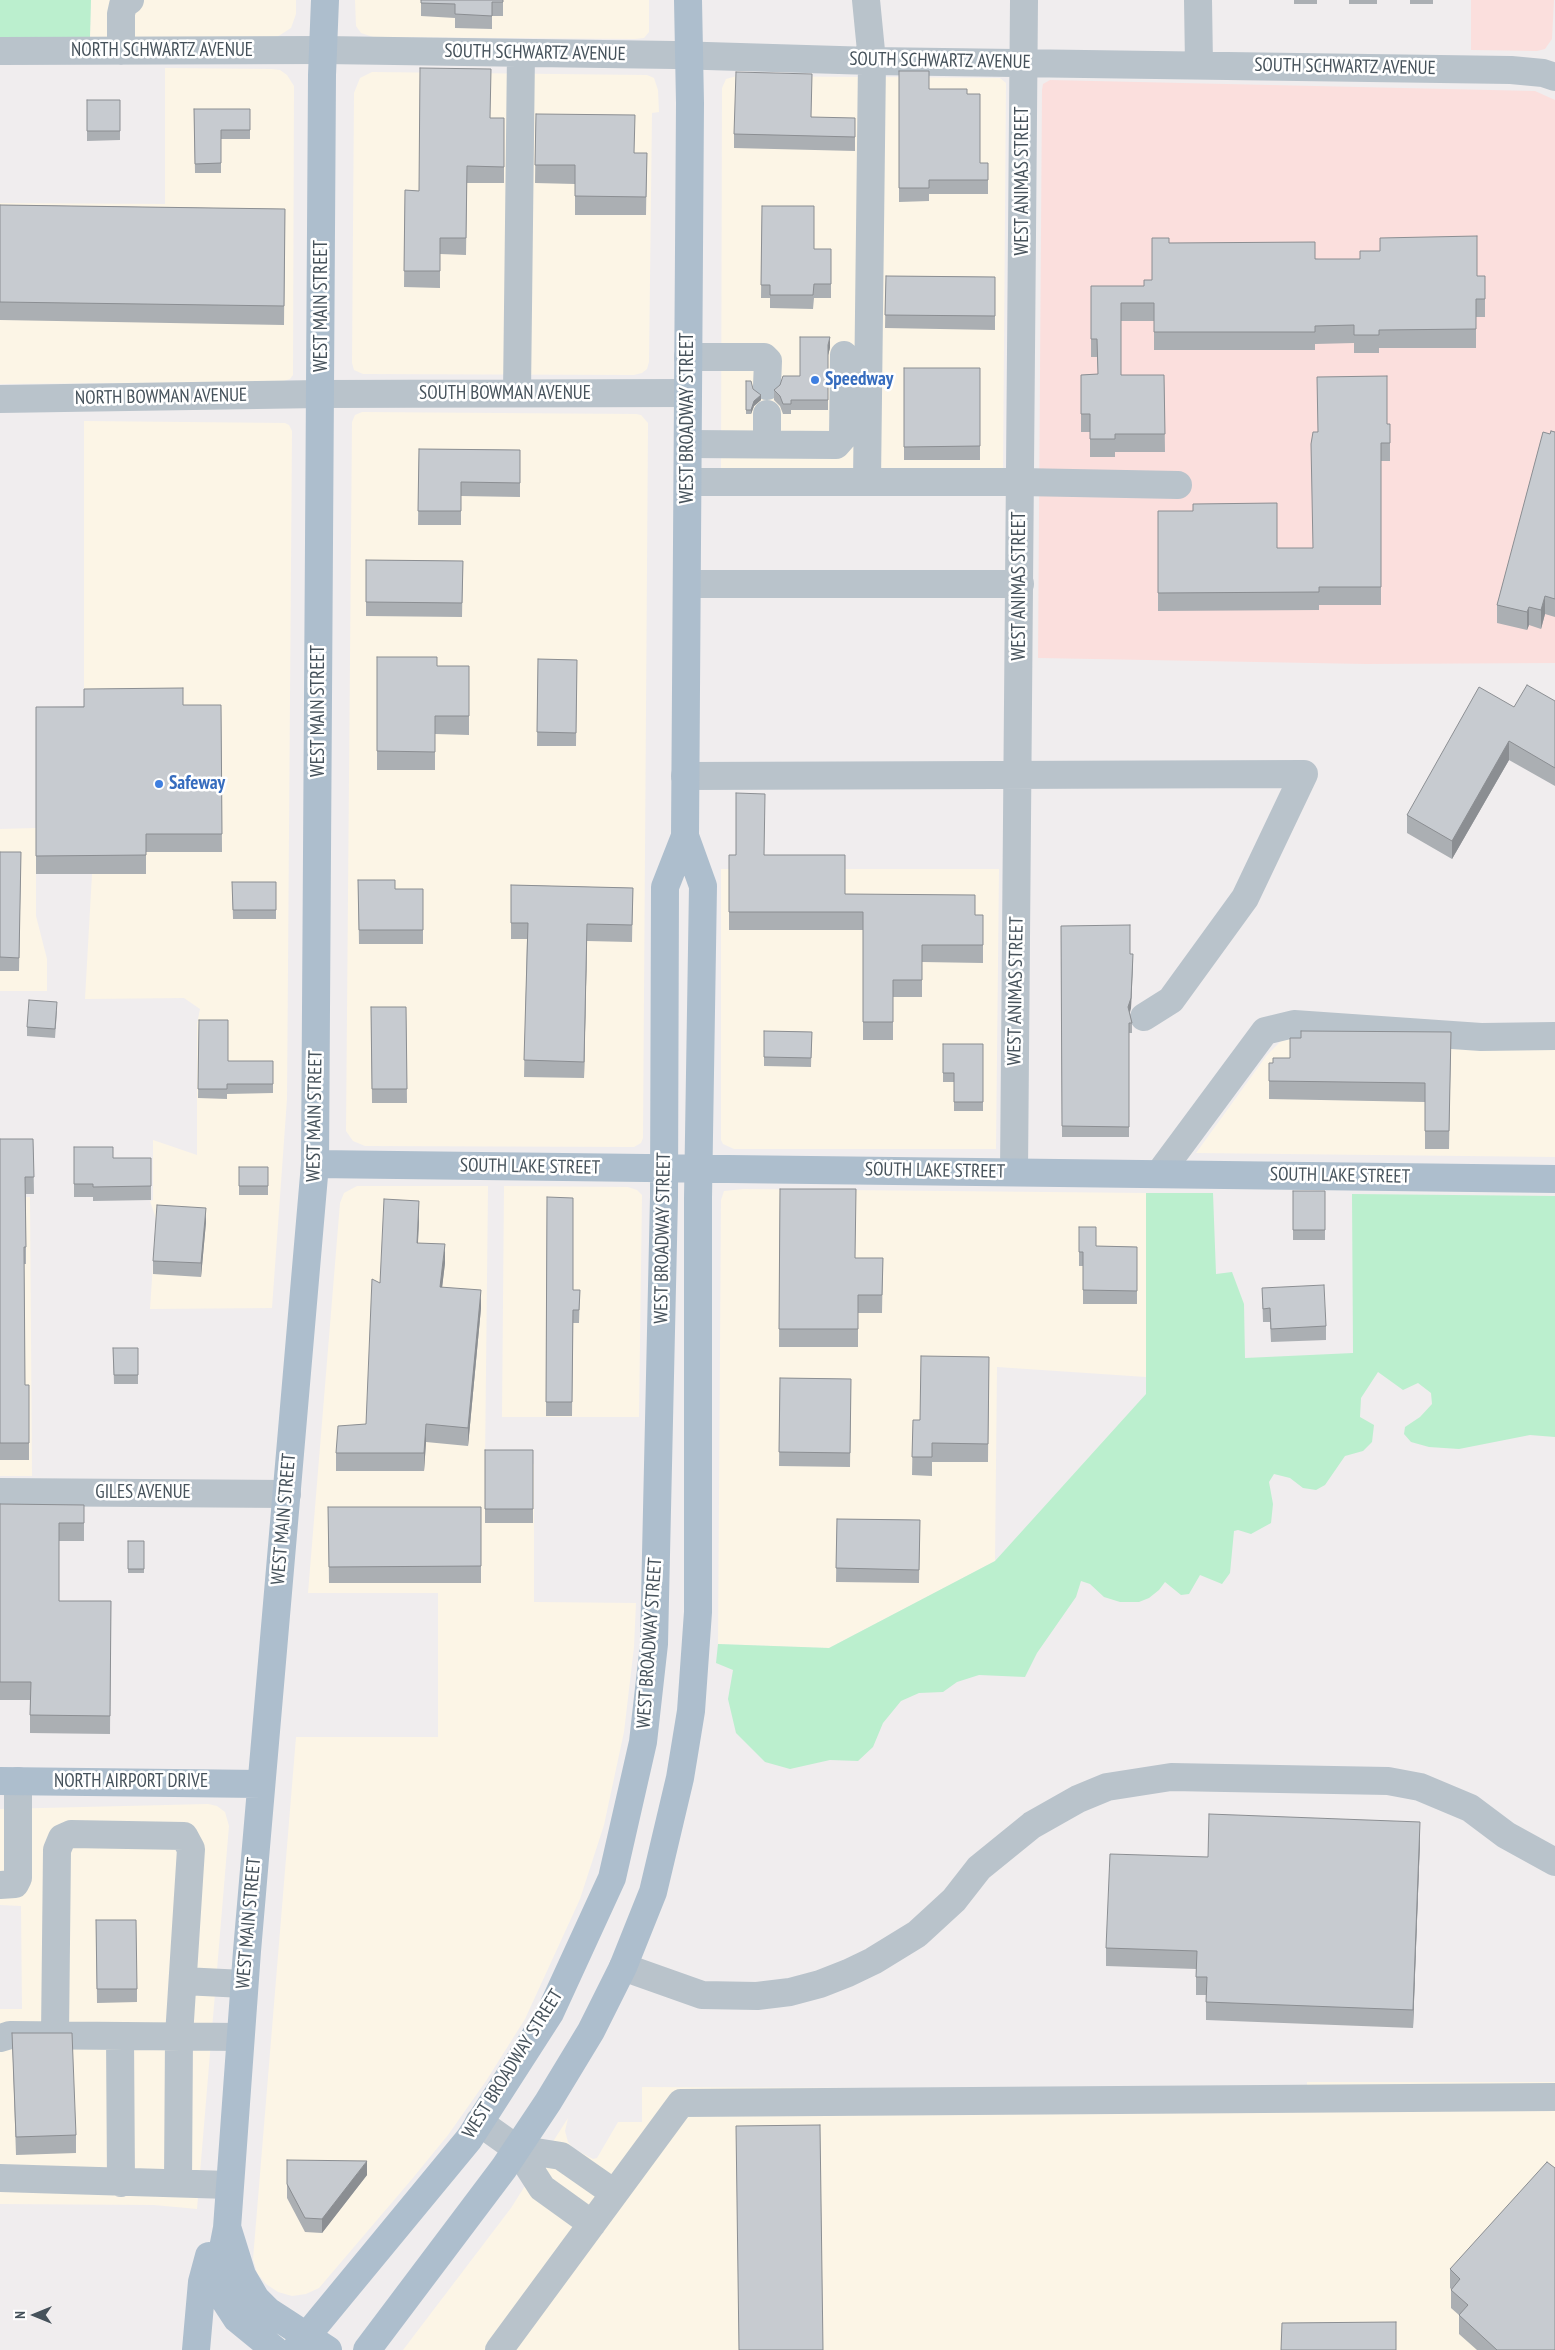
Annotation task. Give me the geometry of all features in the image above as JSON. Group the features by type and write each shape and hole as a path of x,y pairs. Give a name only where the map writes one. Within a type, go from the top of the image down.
{"main road":[{"name":"WEST MAIN STREET","path":"276,2350 237,2320 224,2299 218,2274 227,2228 228,2185 244,1984 315,1164 325,0"},
{"name":"WEST BROADWAY STREET","path":"300,2343 469,2139 550,2013 612,1878 643,1742 650,1688 656,1600 664,1169 666,887 685,836 688,482 688,0"},
{"name":"WEST BROADWAY STREET","path":"367,2350 518,2149 591,2032 623,1968 653,1892 680,1778 695,1669 698,1604 699,1168 703,886 685,836"},
{"name":"SOUTH LAKE STREET","path":"315,1164 1555,1179"},
{"name":"NORTH AIRPORT DRIVE","path":"9,1781 261,1784"},
{"path":"196,2350 202,2282 228,2185"},
{"name":"WEST MAIN STREET","path":"227,2228 248,2287 268,2311 300,2343 328,2350"}],"street":[{"path":"121,51 121,14 123,5 130,0"},
{"path":"866,0 872,61 867,481"},
{"name":"WEST ANIMAS STREET","path":"1014,1172 1024,0"},
{"path":"1198,0 1199,64"},
{"name":"NORTH SCHWARTZ AVENUE","path":"0,51 324,50"},
{"name":"SOUTH SCHWARTZ AVENUE","path":"324,50 689,55 872,61 1199,64 1511,70 1543,73 1555,77"},
{"path":"517,394 521,53"},
{"path":"688,444 836,445 844,436 844,355"},
{"path":"688,357 764,357 768,361 768,386"},
{"name":"SOUTH BOWMAN AVENUE","path":"321,394 688,394"},
{"name":"NORTH BOWMAN AVENUE","path":"0,399 321,394"},
{"path":"767,414 767,444"},
{"path":"688,482 867,481 1178,485"},
{"path":"687,584 1020,584"},
{"path":"686,776 1304,774 1246,898 1171,1000 1144,1017"},
{"path":"1160,1174 1265,1031 1294,1024 1481,1037 1555,1036"},
{"name":"GILES AVENUE","path":"0,1492 287,1494"},
{"path":"623,1968 702,1995 757,1996 790,1992 820,1984 848,1974 917,1934 954,1900 979,1868 1032,1825 1078,1799 1107,1787 1170,1777 1388,1781 1420,1787 1470,1808 1506,1835 1555,1862"},
{"path":"0,1886 14,1884 18,1878 9,1781"},
{"path":"55,2035 57,1850 62,1838 71,1834 177,1834 184,1836 189,1842 191,1849 179,2036 178,2183"},
{"path":"183,1981 244,1984"},
{"path":"0,2038 10,2035 240,2037"},
{"path":"120,2036 121,2182"},
{"path":"499,2350 681,2103 1555,2097"},
{"path":"479,2122 518,2149 542,2188 592,2224"},
{"path":"518,2149 561,2156 614,2192"},
{"path":"0,2178 228,2185"}],"shaded area":[{"path":"91,0 296,0 296,14 291,28 277,37 90,37"},
{"path":"355,0 649,0 649,32 644,38 635,39 373,37 361,33 356,26"},
{"path":"1471,0 1554,0 1552,39 1545,49 1537,51 1471,50"},
{"path":"165,68 280,70 287,75 294,86 293,375 290,379 281,382 0,384 0,203 165,204"},
{"path":"372,72 647,75 654,78 658,90 659,112 652,113 649,362 647,369 642,373 634,375 363,374 354,370 352,363 354,93 360,78"},
{"path":"737,76 860,77 858,471 721,471 722,88 726,79"},
{"path":"880,77 1000,78 1006,83 1003,474 873,472"},
{"path":"1050,80 1535,91 1555,100 1555,663 1366,664 1038,658 1042,90 1043,84"},
{"path":"362,412 636,414 641,415 648,423 643,1138 641,1143 634,1147 365,1146 353,1141 346,1131 352,422 355,415"},
{"path":"84,421 285,423 289,425 292,431 287,1099 272,1308 150,1309 156,1219 150,1201 153,1200 153,1140 197,1155 197,1024 200,1009 184,998 85,999 92,874 36,874 36,916 47,959 47,991 0,991 0,829 36,828 36,725 84,725"},
{"path":"721,869 999,869 996,1149 734,1149 723,1144 721,1140"},
{"path":"1298,1037 1555,1043 1555,1157 1196,1153 1267,1055 1281,1041"},
{"path":"357,1186 488,1186 485,1463 534,1464 534,1602 636,1603 634,1647 624,1732 604,1825 580,1899 525,2019 486,2081 448,2135 412,2179 319,2288 306,2294 292,2296 278,2292 266,2284 257,2273 253,2259 296,1737 438,1737 438,1593 308,1593 340,1203 344,1193"},
{"path":"504,1186 628,1187 637,1190 642,1195 639,1417 502,1417"},
{"path":"743,1189 1146,1193 1146,1377 997,1367 995,1561 829,1648 718,1644 721,1200 724,1191"},
{"path":"30,1197 32,1476 0,1476 0,1198"},
{"path":"208,1804 217,1806 225,1812 229,1826 197,2209 154,2205 0,2204 0,2009 22,2009 21,1906 0,1905 0,1809"},
{"path":"1307,2082 1555,2082 1555,2350 403,2350 511,2208 568,2118 565,2131 568,2142 574,2149 593,2159 597,2158 618,2122 642,2122 642,2087 1307,2090"}],"green space":[{"path":"0,0 91,0 90,37 0,37"},
{"path":"1146,1193 1213,1193 1216,1274 1232,1272 1244,1304 1245,1358 1353,1353 1352,1194 1555,1196 1555,1437 1530,1435 1459,1449 1429,1447 1411,1442 1404,1434 1405,1427 1420,1417 1432,1404 1431,1393 1418,1383 1403,1390 1378,1372 1361,1398 1360,1417 1374,1425 1372,1442 1363,1451 1345,1456 1325,1485 1316,1490 1303,1488 1290,1478 1274,1474 1269,1482 1273,1504 1271,1523 1251,1534 1238,1530 1234,1531 1230,1573 1222,1584 1200,1575 1189,1594 1181,1595 1165,1582 1149,1598 1139,1602 1120,1602 1104,1597 1090,1584 1081,1581 1076,1597 1037,1653 1025,1677 979,1675 957,1682 943,1692 919,1693 901,1701 883,1723 873,1747 858,1761 830,1760 790,1769 765,1762 736,1733 728,1699 733,1670 716,1663 718,1644 829,1648 995,1561 1146,1394"}],"building":[{"path":"421,0 503,0 503,2 492,2 492,16 455,14 455,4 421,3"},
{"path":"420,68 491,69 490,118 504,118 504,167 467,166 466,238 440,238 440,271 404,271 405,190 419,191"},
{"path":"899,71 929,71 929,89 967,89 967,94 980,94 980,163 988,163 988,180 929,180 929,188 899,188"},
{"path":"736,72 812,74 811,117 855,118 855,137 734,134"},
{"path":"87,100 120,100 120,131 87,131"},
{"path":"194,109 250,109 250,130 221,130 221,163 195,164"},
{"path":"536,114 635,115 634,153 647,153 646,197 575,196 575,165 535,165"},
{"path":"0,205 285,209 284,306 0,302"},
{"path":"762,206 814,206 814,249 831,249 831,284 814,284 813,295 770,295 770,285 761,285"},
{"path":"1477,236 1477,276 1485,276 1485,299 1476,299 1476,329 1379,330 1379,335 1354,335 1354,325 1315,326 1315,332 1154,332 1154,303 1121,303 1121,375 1164,375 1165,434 1115,434 1115,439 1090,439 1090,414 1081,414 1081,375 1098,374 1097,339 1091,339 1091,286 1144,286 1144,280 1152,280 1152,238 1169,238 1169,243 1315,242 1315,259 1360,259 1360,251 1380,251 1380,238"},
{"path":"886,276 995,277 995,316 885,315"},
{"path":"800,337 830,337 828,345 828,400 791,400 791,404 783,404 780,396 774,390 780,385 783,376 800,376"},
{"path":"904,368 980,368 980,446 904,447"},
{"path":"1387,376 1387,424 1390,424 1390,443 1381,443 1381,587 1319,587 1319,592 1158,593 1158,511 1193,511 1193,504 1277,503 1277,548 1313,548 1311,444 1313,432 1318,432 1317,377"},
{"path":"746,381 751,381 753,389 761,395 754,401 751,410 746,410"},
{"path":"1551,431 1555,432 1555,599 1545,596 1541,610 1529,607 1527,612 1497,605 1543,432 1550,434"},
{"path":"419,449 520,450 520,483 461,482 461,511 418,511"},
{"path":"366,560 463,561 462,603 366,602"},
{"path":"377,657 437,657 437,666 469,666 469,716 435,716 435,752 377,751"},
{"path":"538,659 577,660 576,733 537,732"},
{"path":"1527,685 1555,701 1555,768 1509,741 1452,841 1407,815 1479,687 1514,707"},
{"path":"183,688 183,705 221,705 222,834 146,834 146,855 36,856 36,707 84,707 84,689"},
{"path":"736,793 765,794 764,855 845,855 845,894 975,895 975,915 983,915 983,945 922,945 922,980 893,980 893,1022 863,1022 863,912 729,912 729,855 736,855"},
{"path":"0,852 21,852 19,958 0,957"},
{"path":"358,880 395,880 395,889 423,889 423,930 359,930"},
{"path":"232,882 276,882 276,910 233,910"},
{"path":"511,885 633,888 632,925 587,924 584,1062 524,1060 528,923 511,923"},
{"path":"1130,925 1130,954 1133,954 1131,998 1128,1007 1132,1023 1129,1023 1129,1127 1062,1126 1061,926"},
{"path":"29,1000 57,1002 55,1029 27,1027"},
{"path":"371,1007 406,1007 407,1089 372,1089"},
{"path":"199,1020 228,1020 228,1061 273,1061 273,1084 227,1084 227,1089 198,1089"},
{"path":"764,1031 812,1032 811,1058 764,1057"},
{"path":"1301,1031 1451,1032 1449,1131 1425,1131 1425,1083 1269,1081 1269,1063 1273,1063 1273,1058 1290,1058 1290,1038 1301,1038"},
{"path":"943,1044 983,1044 983,1102 954,1102 954,1073 943,1073"},
{"path":"0,1139 33,1139 34,1177 25,1177 26,1247 24,1247 25,1385 29,1385 29,1443 0,1443"},
{"path":"74,1147 113,1147 113,1158 151,1158 151,1186 93,1187 93,1184 74,1184"},
{"path":"239,1167 268,1167 268,1186 239,1186"},
{"path":"780,1189 856,1189 855,1258 883,1258 882,1295 858,1295 858,1329 779,1329"},
{"path":"1293,1191 1325,1191 1325,1230 1293,1230"},
{"path":"547,1197 573,1198 573,1290 580,1290 579,1310 573,1310 572,1402 546,1402"},
{"path":"384,1199 419,1201 417,1243 445,1244 440,1287 481,1290 468,1428 426,1424 424,1453 336,1453 338,1426 366,1424 372,1279 380,1283"},
{"path":"157,1205 206,1208 201,1263 153,1261"},
{"path":"1079,1227 1096,1227 1096,1246 1137,1247 1137,1291 1083,1290 1083,1252 1079,1252"},
{"path":"1324,1285 1326,1326 1271,1329 1270,1308 1263,1309 1262,1288"},
{"path":"113,1348 138,1348 138,1375 114,1375"},
{"path":"921,1356 989,1357 988,1444 932,1443 932,1457 912,1457 913,1420 920,1420"},
{"path":"780,1378 851,1379 850,1453 779,1452"},
{"path":"485,1450 533,1450 533,1509 485,1509"},
{"path":"0,1504 84,1505 84,1523 59,1523 59,1601 111,1601 110,1716 30,1715 31,1682 0,1682"},
{"path":"328,1507 481,1507 481,1566 329,1567"},
{"path":"837,1519 920,1520 919,1570 836,1568"},
{"path":"128,1541 144,1541 144,1569 128,1569"},
{"path":"1209,1814 1420,1822 1413,2010 1206,2002 1207,1977 1196,1977 1197,1951 1106,1948 1110,1854 1208,1857"},
{"path":"96,1920 136,1920 137,1989 97,1989"},
{"path":"12,2033 72,2033 76,2135 16,2137"},
{"path":"820,2125 823,2350 739,2350 736,2126"},
{"path":"287,2160 367,2161 322,2219 305,2218 287,2184"},
{"path":"1547,2162 1555,2168 1555,2350 1497,2350 1459,2315 1468,2305 1451,2290 1460,2279 1450,2269"},
{"path":"1396,2322 1396,2350 1281,2350 1282,2323"}],"place":[{"name":"Speedway","path":"815,380"},
{"name":"Safeway","path":"159,784"}]}
